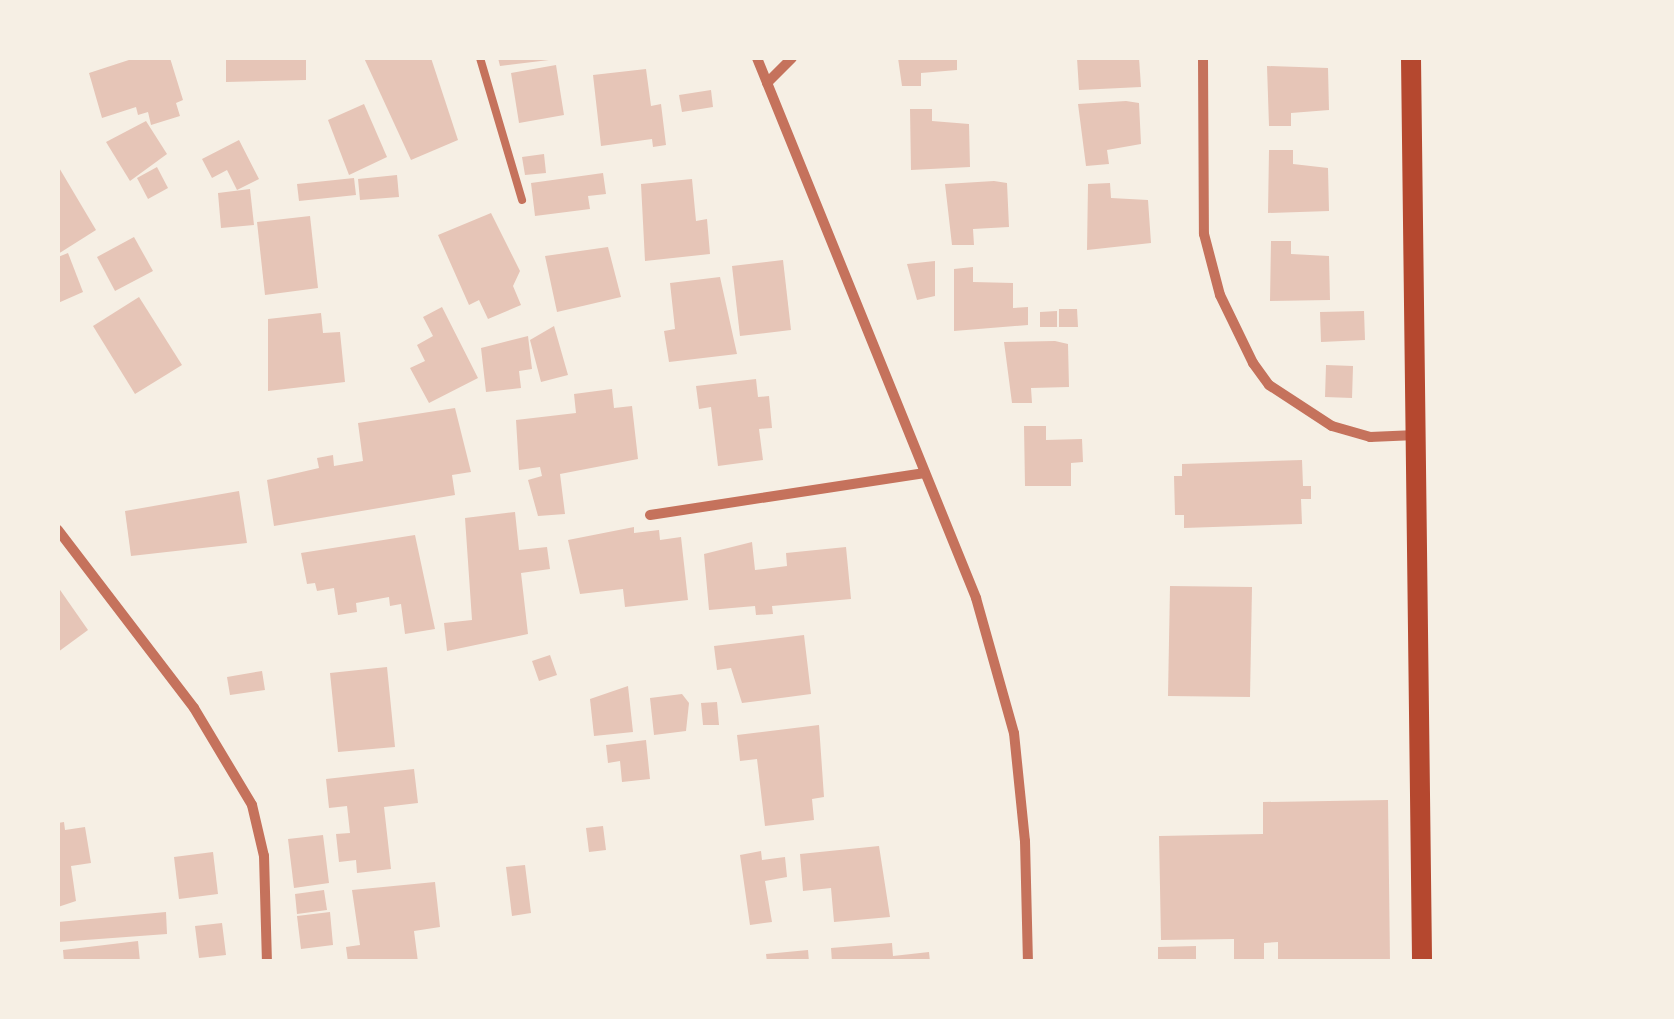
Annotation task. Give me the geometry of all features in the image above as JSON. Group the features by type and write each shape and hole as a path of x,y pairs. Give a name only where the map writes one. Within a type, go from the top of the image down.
{"main road":[{"path":"1411,58 1422,962"}],"street":[{"path":"757,58 976,598 1014,732 1026,841 1028,962"},
{"path":"767,83 792,58"},
{"path":"1203,58 1204,234 1220,295 1252,363 1269,385 1332,426 1370,438 1417,434"},
{"path":"650,515 925,473"},
{"path":"58,530 194,708 252,805 264,856 267,962"}],"lane":[{"path":"480,58 522,200"}],"building":[{"path":"135,58 170,58 183,100 176,103 180,116 151,125 148,112 138,115 136,107 102,118 89,73"},
{"path":"226,58 306,58 306,80 226,82"},
{"path":"364,58 431,58 458,140 411,160"},
{"path":"498,58 549,58 549,60 500,66"},
{"path":"898,58 957,58 957,70 921,73 921,86 902,86"},
{"path":"1077,58 1139,58 1141,87 1079,90"},
{"path":"556,65 564,115 519,123 511,73"},
{"path":"1267,66 1328,68 1329,110 1291,113 1291,126 1269,126"},
{"path":"646,69 651,106 661,104 666,145 653,147 652,139 601,146 593,75"},
{"path":"711,90 713,107 682,112 679,95"},
{"path":"1139,103 1141,144 1107,150 1109,164 1086,166 1078,104"},
{"path":"364,104 387,157 349,175 328,120"},
{"path":"910,109 932,109 932,121 969,124 970,167 911,170"},
{"path":"146,121 167,154 130,181 106,142"},
{"path":"239,140 259,179 237,190 227,170 212,178 202,159"},
{"path":"1269,150 1293,150 1293,164 1328,168 1329,211 1268,213"},
{"path":"544,154 546,173 525,175 522,157"},
{"path":"58,166 96,230 58,254"},
{"path":"157,167 168,188 148,199 137,178"},
{"path":"603,173 606,194 588,196 590,209 535,216 531,183"},
{"path":"397,175 399,197 360,200 358,179"},
{"path":"354,178 356,195 299,201 297,184"},
{"path":"692,179 696,221 707,219 710,254 645,261 641,184"},
{"path":"1007,183 1009,227 973,229 974,245 952,245 945,184"},
{"path":"1110,183 1111,198 1148,200 1151,243 1087,250 1088,184"},
{"path":"250,189 254,225 221,228 218,193"},
{"path":"491,213 520,271 513,286 521,305 488,319 479,300 469,305 438,235"},
{"path":"310,216 318,288 265,295 257,222"},
{"path":"134,237 153,271 115,291 97,257"},
{"path":"1271,241 1291,241 1291,254 1329,256 1330,300 1270,301"},
{"path":"608,247 621,297 557,312 545,256"},
{"path":"68,253 83,292 58,303 58,257"},
{"path":"783,260 791,330 740,336 732,266"},
{"path":"935,261 935,296 917,300 907,264"},
{"path":"973,267 973,282 1013,283 1013,308 1028,307 1028,325 954,331 954,269"},
{"path":"720,277 737,354 669,362 664,331 675,329 670,283"},
{"path":"139,297 182,365 135,394 93,326"},
{"path":"442,307 478,378 429,403 410,368 425,361 417,345 433,336 423,317"},
{"path":"1059,309 1077,309 1078,327 1059,327"},
{"path":"1057,311 1057,327 1040,327 1040,312"},
{"path":"1364,311 1365,340 1321,342 1320,312"},
{"path":"321,313 323,333 340,332 345,382 268,391 268,319"},
{"path":"554,326 568,375 541,382 530,340"},
{"path":"528,336 532,369 519,371 521,388 486,392 481,348"},
{"path":"1004,342 1068,344 1069,387 1031,388 1032,403 1012,403"},
{"path":"1326,365 1353,366 1352,398 1325,397"},
{"path":"756,379 758,397 769,396 772,428 759,429 763,460 718,466 711,407 699,409 696,386"},
{"path":"612,389 614,408 632,406 638,459 560,474 565,514 538,516 528,480 542,476 540,467 519,470 516,420 576,413 574,394"},
{"path":"455,408 471,472 452,475 455,495 274,526 267,480 319,468 317,458 333,455 334,466 363,461 358,423"},
{"path":"1024,426 1046,426 1046,440 1082,439 1083,462 1071,463 1071,486 1025,486"},
{"path":"1302,460 1303,486 1311,486 1311,499 1301,499 1302,524 1184,528 1184,515 1175,515 1174,476 1182,476 1182,464"},
{"path":"239,491 247,543 131,556 125,511"},
{"path":"515,512 519,550 547,547 550,569 521,573 528,634 447,651 444,623 472,620 465,518"},
{"path":"634,527 634,533 659,530 660,540 681,537 688,600 625,607 623,589 580,594 568,540"},
{"path":"415,535 435,629 405,634 401,604 390,606 389,597 356,603 357,612 338,615 334,588 317,591 315,583 307,584 301,553"},
{"path":"752,542 755,570 787,566 786,553 846,547 851,599 772,606 773,614 756,615 755,606 709,610 704,554"},
{"path":"1170,586 1252,587 1250,697 1168,696"},
{"path":"58,587 88,630 58,652"},
{"path":"804,635 811,694 742,703 731,668 717,670 714,646"},
{"path":"550,655 557,675 539,681 532,661"},
{"path":"387,667 395,747 338,752 330,673"},
{"path":"262,671 265,690 230,695 227,677"},
{"path":"628,686 633,732 594,736 590,699"},
{"path":"682,694 689,703 686,731 654,735 650,698"},
{"path":"717,702 719,725 703,725 701,703"},
{"path":"819,725 824,797 812,799 814,820 765,826 757,759 740,761 737,735"},
{"path":"646,740 650,779 622,782 620,761 608,763 606,745"},
{"path":"414,769 418,803 384,807 391,869 357,873 356,860 339,862 336,834 350,833 347,806 329,808 326,779"},
{"path":"1388,800 1390,962 1278,962 1278,942 1264,943 1264,962 1234,962 1234,939 1161,940 1159,836 1263,834 1263,802"},
{"path":"64,822 65,830 85,827 91,863 71,866 76,901 58,907 58,823"},
{"path":"603,826 606,850 589,852 586,828"},
{"path":"323,835 329,883 294,888 288,839"},
{"path":"879,846 890,917 834,922 831,888 803,891 800,854"},
{"path":"761,851 762,860 785,857 787,877 765,881 772,922 750,925 740,855"},
{"path":"213,852 218,894 179,899 174,857"},
{"path":"525,865 531,913 512,916 506,867"},
{"path":"435,882 440,927 414,931 418,962 348,962 346,947 360,945 352,890"},
{"path":"324,890 327,910 297,914 295,894"},
{"path":"166,912 167,934 58,942 58,922"},
{"path":"330,912 333,945 301,949 297,916"},
{"path":"222,923 226,955 199,958 195,926"},
{"path":"138,941 140,962 64,962 63,950"},
{"path":"892,943 893,956 929,952 930,962 832,962 831,948"},
{"path":"1196,946 1196,962 1158,962 1158,947"},
{"path":"808,950 809,962 767,962 766,954"}]}
